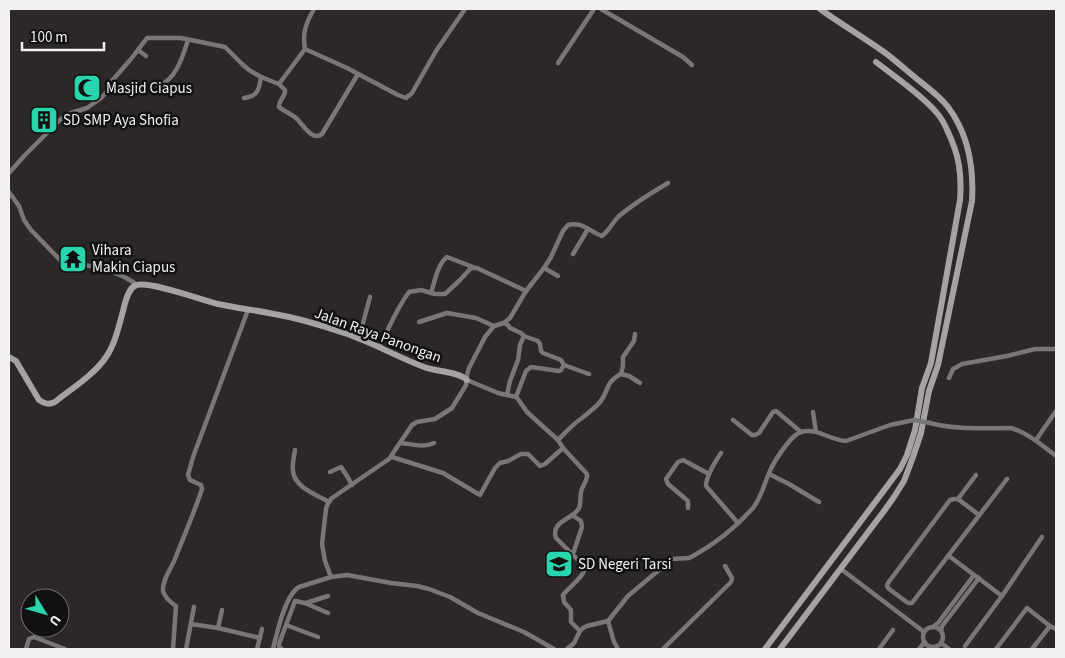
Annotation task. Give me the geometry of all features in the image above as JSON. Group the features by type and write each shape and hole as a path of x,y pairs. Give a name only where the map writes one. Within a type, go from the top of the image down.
{"street":[{"path":"278,84 305,48 303,34 314,9"},
{"path":"305,48 398,95 408,97 415,89 436,51 465,9"},
{"path":"558,64 594,9"},
{"path":"601,9 683,57 692,65"},
{"path":"780,649 841,569 904,481 921,433 929,391 938,365 972,202 973,186 969,152 956,120 947,106 936,94 883,52 820,9"},
{"path":"9,173 63,117 87,108 101,98 106,93 110,83 147,38 175,38 225,47 242,64 261,77 278,84 286,92 278,105 279,107 296,118 314,136 322,134 358,74"},
{"path":"158,86 164,84 171,77 183,55 188,40"},
{"path":"138,50 146,56"},
{"path":"764,649 900,469 907,455 915,430 922,388 931,363 960,200 960,169 952,140 937,113 876,62"},
{"path":"244,98 256,94 261,77"},
{"path":"926,102 930,89"},
{"path":"926,102 936,94"},
{"path":"331,577 325,561 322,544 326,513 332,498 392,457 412,425 417,422 435,419 449,410 464,390 471,364 485,337 494,326 504,323 510,318 526,291 551,257 563,231 568,225 578,224 602,236 617,218 647,195 668,183"},
{"path":"9,192 19,206 24,220 31,230 66,266 82,265 96,268 137,284 129,293 107,356 99,366 55,402 49,404 39,400 16,362 9,357"},
{"path":"574,254 588,229"},
{"path":"431,293 439,268 447,257 478,268 526,291"},
{"path":"378,347 409,292 421,290 443,294 473,267"},
{"path":"544,268 558,276"},
{"name":"Jalan Raya Panongan","path":"137,284 160,287 217,304 293,318 359,338 425,367 461,376 492,391 516,397"},
{"path":"359,338 370,297"},
{"path":"173,649 174,611 176,606 167,598 163,587 202,489 201,485 190,480 188,475 193,457 248,310"},
{"path":"419,322 446,312 476,318 494,326"},
{"path":"504,323 524,336 538,341 543,353 561,360 564,365 589,374"},
{"path":"558,440 580,419 594,409 600,402 610,382 621,374 623,357 634,341 635,334"},
{"path":"507,395 524,336"},
{"path":"949,378 953,369 962,364 999,358 1035,349 1056,349"},
{"path":"564,365 558,371 528,368 516,397 527,412 558,440 587,474 588,478 581,492 579,508 561,522 555,534 556,538 583,565 584,569 579,578 563,595 563,600 570,610 571,622 580,631"},
{"path":"621,374 629,376 640,383"},
{"path":"733,420 755,436 776,411 801,432"},
{"path":"813,412 816,432"},
{"path":"1036,440 1056,412"},
{"path":"567,649 574,643 580,631 587,626 608,621 628,596 672,559 689,558 729,532 758,501 774,462 794,435 801,432 816,432 840,441 846,441 890,425 914,420 957,428 1011,428 1019,430 1036,440 1056,456"},
{"path":"401,443 426,446 434,443"},
{"path":"392,457 443,473 480,495 495,468 500,463 521,454 528,454 540,466 545,464 563,448"},
{"path":"295,450 292,470 295,479 304,487 329,502"},
{"path":"721,453 713,465 706,486 738,523"},
{"path":"688,508 688,501 668,484 666,479 678,462 683,460 710,474"},
{"path":"330,472 341,468 352,485"},
{"path":"769,474 819,502"},
{"path":"958,499 976,474"},
{"path":"979,515 958,499 950,500 888,584 888,589 908,603 912,603 1007,480"},
{"path":"572,515 581,521 582,527 572,554"},
{"path":"964,646 1002,596 1042,537"},
{"path":"949,556 1002,596"},
{"path":"831,562 924,632"},
{"path":"662,649 731,582 732,578 725,566"},
{"path":"273,649 286,605 293,592 299,587 331,577 347,575 429,588 450,597 486,617 499,620 524,632 554,649"},
{"path":"926,646 923,637 924,632 938,623 976,577"},
{"path":"919,649 926,646 934,647 941,643 943,636 942,626 976,577"},
{"path":"305,603 328,596"},
{"path":"282,649 279,647 279,644 294,602 305,603 328,613"},
{"path":"186,649 194,607"},
{"path":"996,649 1027,608 1056,630"},
{"path":"218,628 222,610"},
{"path":"608,621 618,649"},
{"path":"191,624 260,638"},
{"path":"286,625 318,637"},
{"path":"1032,649 1050,626"},
{"path":"934,627 941,631"},
{"path":"257,649 262,629"},
{"path":"879,649 894,630"},
{"path":"26,649 30,639 34,637 65,649"},
{"path":"941,643 949,649"},
{"path":"611,649 615,644"}],"place":[{"name":"Masjid Ciapus","path":"87,88"},
{"name":"SD SMP Aya Shofia","path":"44,120"},
{"name":"Vihara Makin Ciapus","path":"73,259"},
{"name":"SD Negeri Tarsi","path":"559,564"}]}
